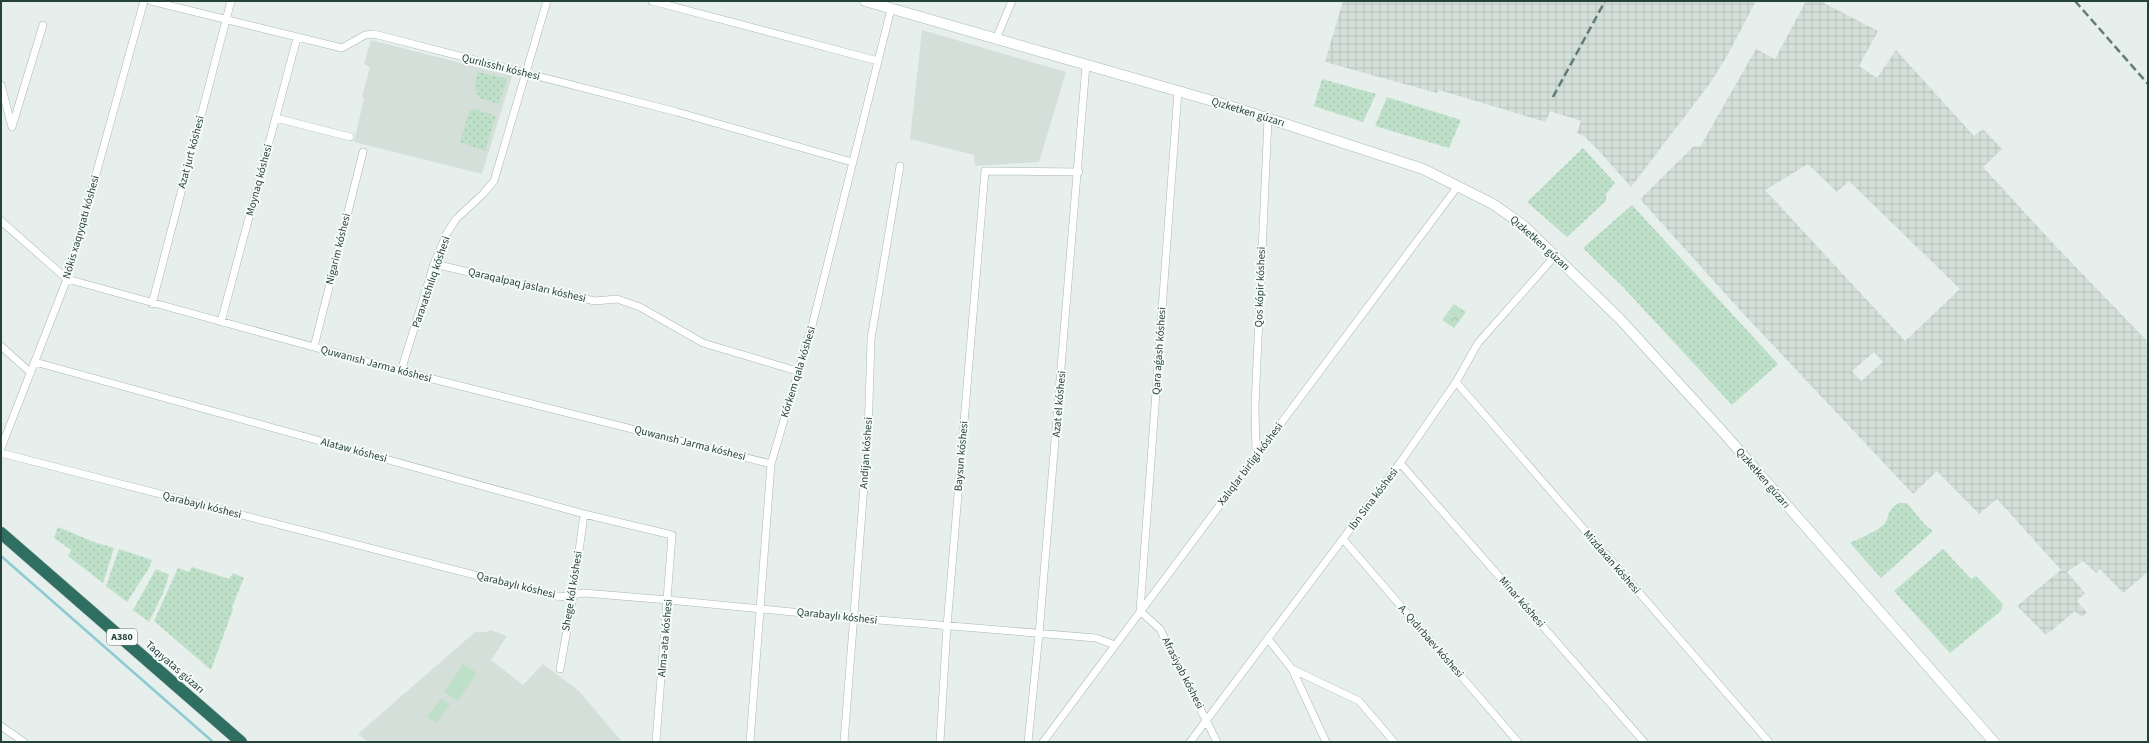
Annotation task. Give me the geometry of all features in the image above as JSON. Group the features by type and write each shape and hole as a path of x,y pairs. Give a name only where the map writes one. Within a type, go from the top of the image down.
{"highway":[{"name":"Taqıyatas gúzarı","path":"1,533 241,742"}],"street":[{"name":"Nókis xaqıyqatı kóshesi","path":"1,448 67,279 144,1"},
{"name":"Qurılısshı kóshesi","path":"151,1 342,48 365,35 374,34 677,112 852,162"},
{"name":"Azat jurt kóshesi","path":"152,304 231,1"},
{"name":"Paraxatshılıq kóshesi","path":"402,371 434,264 448,233 456,218 483,194 494,181 547,1"},
{"path":"652,1 878,61"},
{"name":"Qızketken gúzarı","path":"865,1 1178,91 1268,119 1422,169 1493,204 1524,226 1620,319 1722,431 1994,742"},
{"path":"996,39 1012,1"},
{"name":"Kórkem qala kóshesi","path":"750,742 771,464 812,322 892,9"},
{"path":"1,85 12,127 43,25"},
{"name":"Moynaq kóshesi","path":"221,322 297,38"},
{"name":"Azat el kóshesi","path":"1028,742 1039,634 1079,172 1086,65"},
{"name":"Qara aǵash kóshesi","path":"1140,612 1178,91"},
{"path":"276,118 350,137"},
{"name":"Qos kópir kóshesi","path":"1256,456 1255,406 1268,119"},
{"name":"Nigarim kóshesi","path":"314,348 363,152"},
{"name":"Andijan kóshesi","path":"844,742 868,435 871,339 900,166"},
{"name":"Baysun kóshesi","path":"940,742 947,626 985,171 1079,172"},
{"name":"Xalıqlar birligi kóshesi","path":"1043,742 1458,186"},
{"name":"Quwanısh Jarma kóshesi","path":"1,221 67,279 152,304 314,348 771,464"},
{"name":"Ibn Sina kóshesi","path":"1190,742 1400,463 1456,382 1478,343 1555,256"},
{"name":"Qaraqalpaq jasları kóshesi","path":"434,264 595,301 617,298 640,307 703,343 797,371"},
{"path":"1,346 31,373"},
{"name":"Alataw kóshesi","path":"35,362 584,514 672,535"},
{"name":"Mizdaxan kóshesi","path":"1456,382 1769,742"},
{"name":"Qarabaylı kóshesi","path":"1,453 552,595 573,596 584,593 761,608 854,618 1096,638 1115,645"},
{"name":"Minar kóshesi","path":"1400,463 1644,742"},
{"name":"Shege kól kóshesi","path":"560,669 573,596 584,514"},
{"name":"Alma-ata kóshesi","path":"656,742 672,535"},
{"name":"A. Qıdırbaev kóshesi","path":"1343,539 1518,742"},
{"name":"Afrasiyab kóshesi","path":"1140,612 1160,629 1217,742"},
{"path":"1268,639 1292,669 1326,742"},
{"path":"1292,669 1358,701 1394,742"},
{"path":"1,726 24,742"}],"shaded area":[{"path":"1343,1 1756,1 1727,56 1711,82 1631,187 1584,136 1577,133 1581,121 1550,111 1546,122 1439,90 1437,93 1325,62"},
{"path":"1806,1 1820,1 1878,31 1859,66 1877,78 1896,50 1974,136 1983,129 2002,149 1983,167 2049,239 2148,342 2148,572 2123,593 2100,569 2096,573 2083,561 2067,572 2085,593 2077,601 2087,613 2081,617 2075,611 2046,635 2017,606 2061,570 1997,499 1979,514 1937,471 1913,494 1739,309 1640,199 1694,146 1700,147 1756,49 1775,59","holes":["1808,164 1837,192 1849,181 1960,289 1905,341 1765,190","1874,352 1883,362 1861,381 1852,371"]},
{"path":"922,30 1066,72 1039,162 975,166 974,155 910,139"},
{"path":"371,40 512,76 482,174 354,142 364,98 362,97 370,67 364,64"},
{"path":"490,630 507,636 491,660 523,685 543,664 579,691 622,742 368,742 358,734 475,632 487,632"}],"green space":[{"path":"478,72 507,79 499,104 480,98 474,88"},
{"path":"1322,79 1376,94 1363,122 1314,106"},
{"path":"1387,97 1461,120 1449,148 1375,126"},
{"path":"475,109 496,116 485,151 460,142 469,111"},
{"path":"1583,148 1615,183 1606,194 1606,201 1567,237 1527,202"},
{"path":"1632,205 1778,364 1732,405 1623,287 1583,248"},
{"path":"1454,304 1466,312 1454,328 1442,320"},
{"path":"1899,503 1907,503 1925,525 1933,531 1881,578 1850,543 1881,527 1886,521 1891,509"},
{"path":"58,527 94,542 114,548 103,583 68,556 71,550 54,538"},
{"path":"119,549 152,560 149,568 127,602 106,586"},
{"path":"1943,549 1971,579 1976,576 2003,604 2001,611 1950,653 1894,591"},
{"path":"192,567 229,579 233,573 244,578 232,607 233,609 211,670 154,621 178,568 189,572"},
{"path":"156,569 169,575 163,593 149,622 133,610"},
{"path":"463,664 477,673 458,701 444,692"},
{"path":"441,699 450,705 436,723 427,717"}],"waterway":[{"path":"1,556 213,742"}],"railway":[{"path":"1553,97 1605,1"},
{"path":"2075,1 2148,84"}]}
